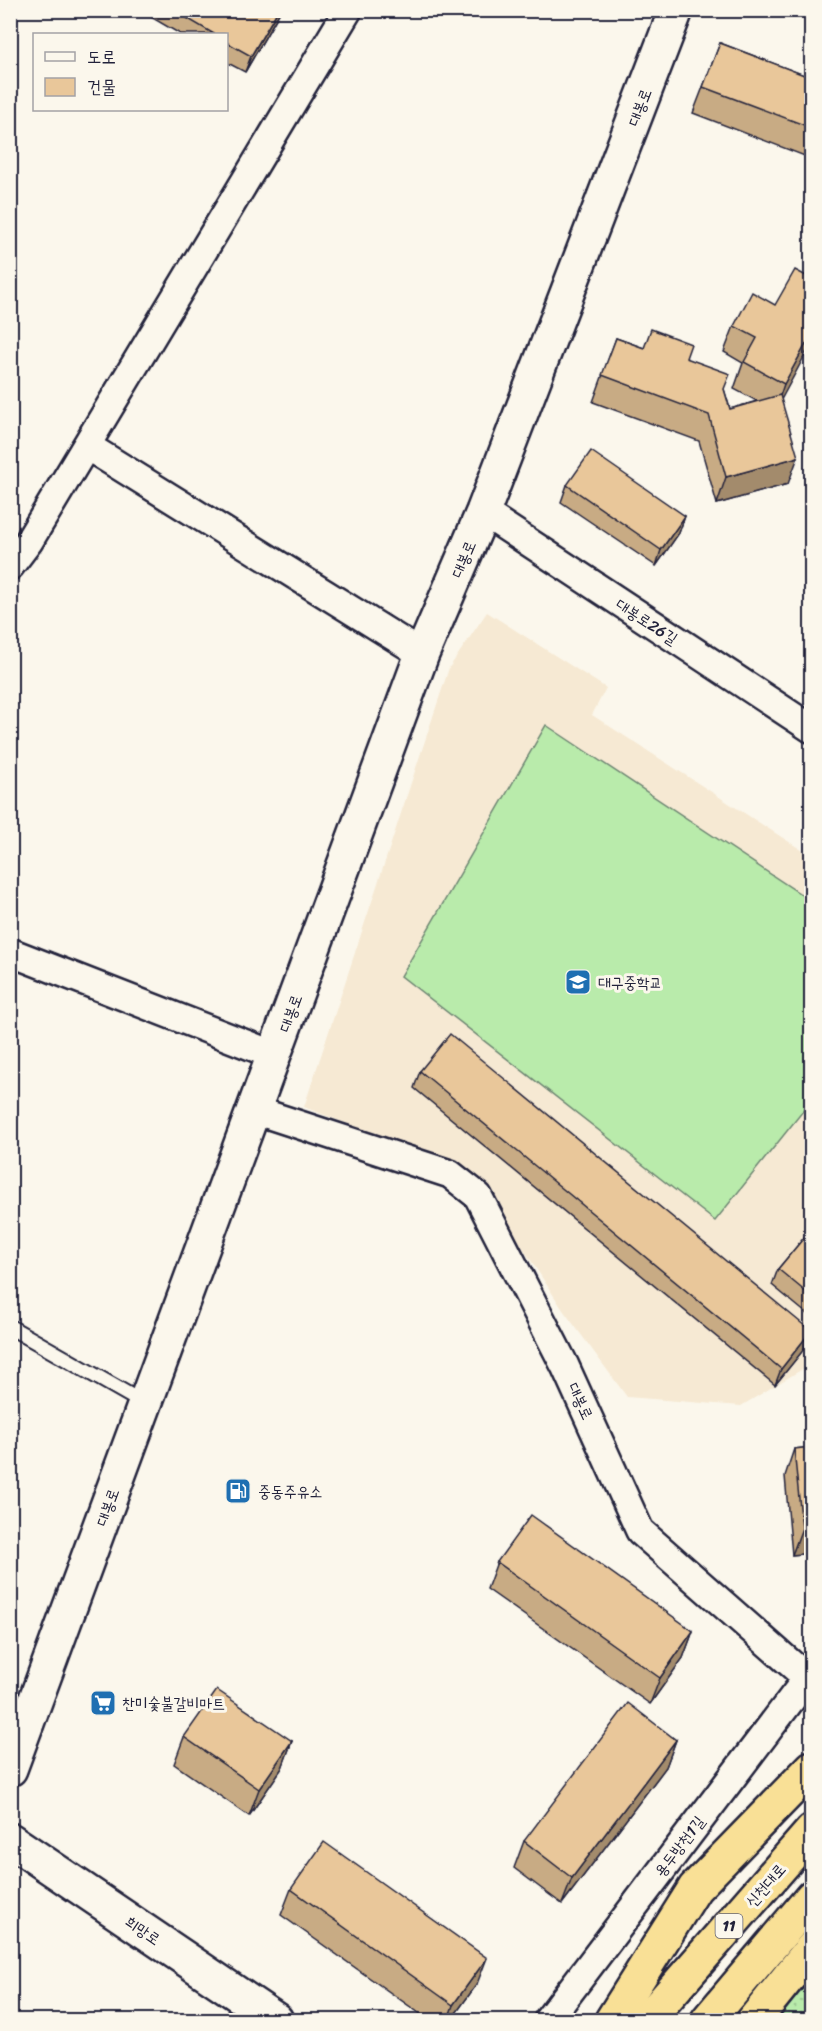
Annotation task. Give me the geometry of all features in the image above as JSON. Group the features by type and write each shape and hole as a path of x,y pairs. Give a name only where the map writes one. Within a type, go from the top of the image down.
{"highway":[{"path":"612,2020 695,1888 812,1768"},
{"name":"신천대로","path":"647,2020 812,1831"},
{"path":"708,2020 812,1897"},
{"path":"628,2020 647,1993 663,1939"},
{"path":"754,2020 812,1948"}],"street":[{"path":"10,566 29,542 348,10"},
{"name":"대봉로","path":"10,1769 422,654 483,512 676,10"},
{"path":"87,446 422,654"},
{"name":"대봉로26길","path":"483,512 812,729"},
{"path":"10,952 274,1055"},
{"name":"대봉로","path":"254,1110 450,1174 478,1196 565,1366 640,1531 809,1674"},
{"name":"용두방천1길","path":"548,2020 809,1674"},
{"name":"희망로","path":"10,1839 276,2020"}],"lane":[{"path":"10,1327 145,1404"}],"shaded area":[{"name":"대구중학교","path":"487,612 606,688 592,715 811,856 811,1364 741,1406 627,1397 563,1310 475,1174 304,1107 449,668"}],"green space":[{"path":"546,725 811,901 811,1101 715,1221 401,976"},
{"path":"811,1954 811,2020 757,2020"}],"building":[{"path":"173,10 278,10 251,56 228,43 228,33 212,33"},
{"path":"720,43 812,78 812,128 703,87"},
{"path":"795,270 812,279 812,333 784,384 744,362 757,338 734,326 752,292 775,305"},
{"path":"651,329 691,344 686,358 730,374 724,389 730,409 780,395 798,457 726,477 709,415 602,375 616,338 644,348"},
{"path":"591,451 685,516 661,550 567,485"},
{"path":"450,1034 811,1331 781,1369 420,1071"},
{"path":"812,1228 812,1297 778,1269"},
{"path":"812,1447 812,1527 802,1528 794,1449"},
{"path":"531,1515 693,1631 660,1678 497,1562"},
{"path":"217,1690 292,1741 259,1789 184,1737"},
{"path":"628,1703 676,1740 572,1878 524,1841"},
{"path":"324,1842 487,1958 453,2005 291,1889"}],"place":[{"name":"대구중학교","path":"578,982"},
{"name":"중동주유소","path":"238,1491"},
{"name":"찬미숯불갈비마트","path":"103,1703"}]}
